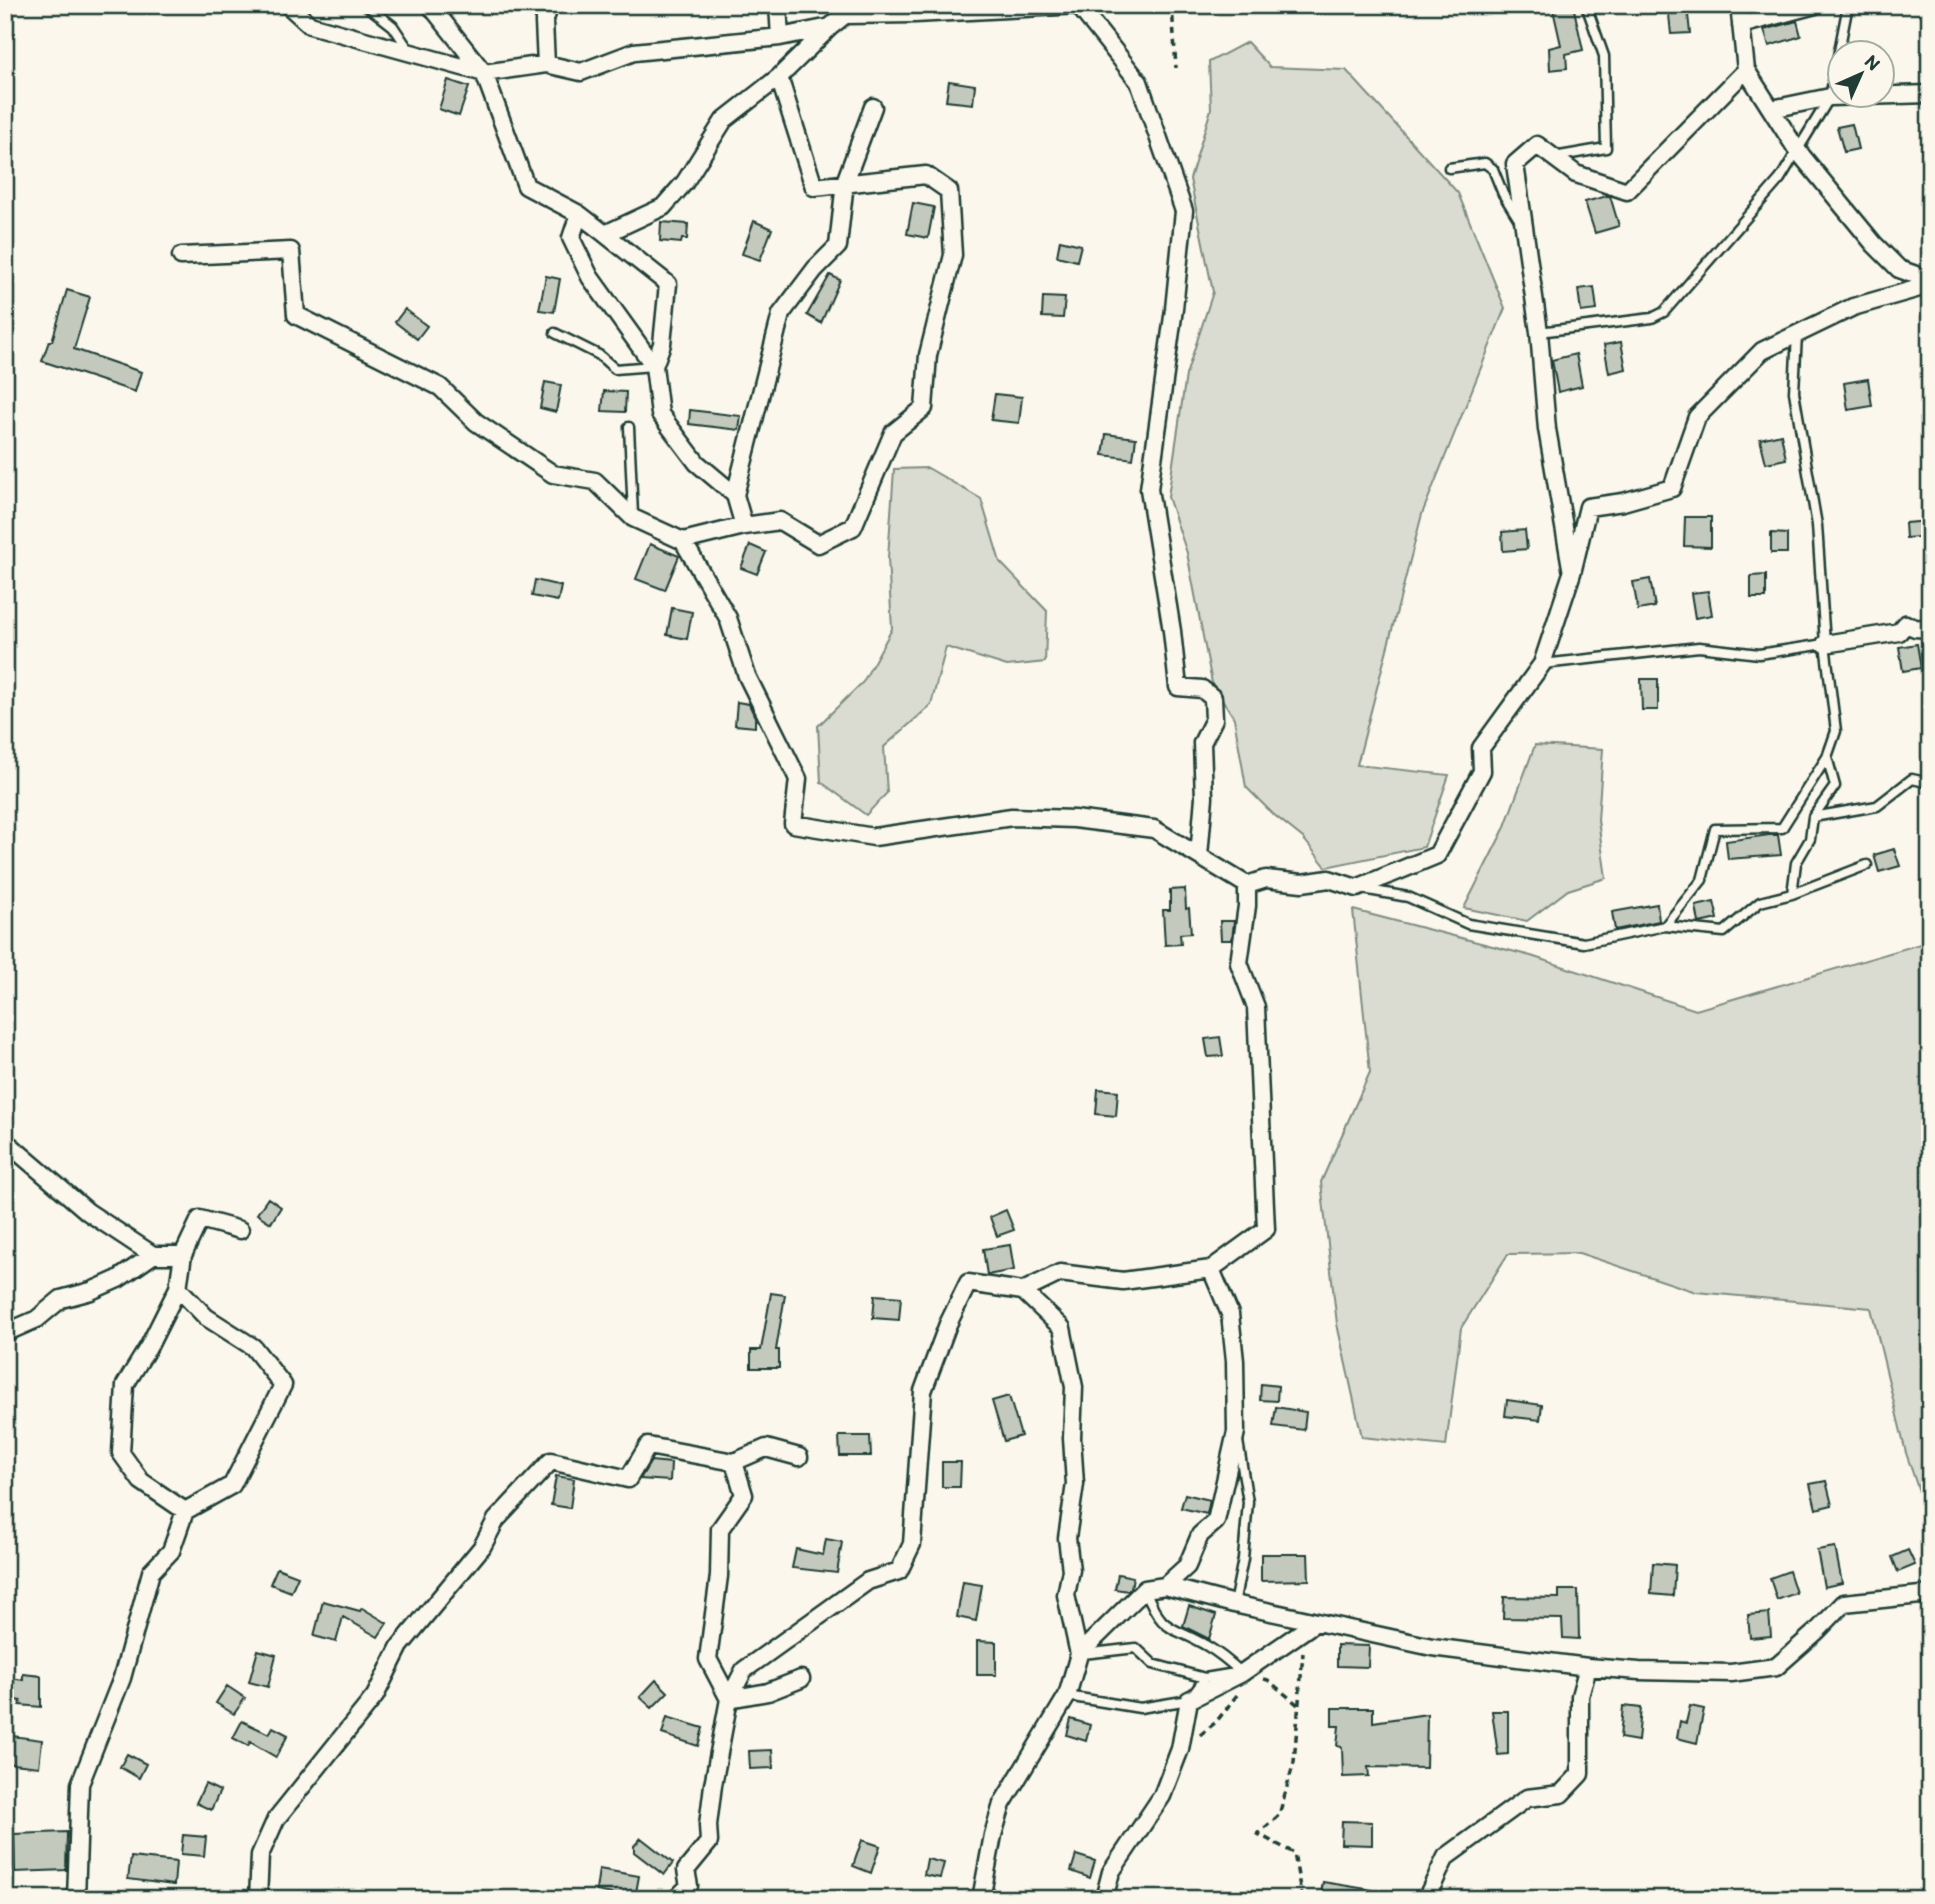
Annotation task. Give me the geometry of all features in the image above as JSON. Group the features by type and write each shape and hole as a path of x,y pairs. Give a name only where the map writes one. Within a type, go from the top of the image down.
{"street":[{"path":"288,5 310,25 484,73 546,64 581,72 634,52 780,37 830,27"},
{"path":"430,5 484,73 526,186 579,214 668,284 662,344 654,366 660,414 697,463 735,495"},
{"path":"546,64 544,22 550,5"},
{"path":"778,5 780,37"},
{"path":"605,234 663,207 685,182 724,120 779,77 845,15 1078,5 1139,82 1184,211 1174,309 1149,489 1172,631 1178,687 1202,689 1213,698 1214,719 1202,743 1204,797 1199,856"},
{"path":"1739,5 1746,70 1797,150 1874,244 1899,269 1930,282"},
{"path":"1741,25 1815,5"},
{"path":"1573,573 1548,429 1539,332 1515,164 1537,145 1576,174 1627,191 1746,70"},
{"path":"683,541 744,526 780,521 818,544 853,527 893,433 924,408 928,355 953,256 949,191 926,174 814,187 779,77"},
{"path":"1896,95 1930,94"},
{"path":"1772,109 1826,98"},
{"path":"744,526 735,495 781,314 815,269 838,246 845,182 873,107"},
{"path":"579,214 571,238 590,277 654,366"},
{"path":"181,256 292,251 296,315 440,387 476,422 553,474 595,481 633,518 683,541 728,618 747,676 798,779 793,824 874,837 1012,817 1074,819 1154,829 1247,885 1266,879 1302,883 1329,879 1357,888 1437,855 1482,771 1481,748 1542,664 1573,573 1588,508 1623,502 1672,488 1697,416 1762,352 1853,307 1930,282"},
{"path":"1825,644 1899,632 1906,624 1930,629"},
{"path":"676,1899 689,1886 686,1870 709,1842 708,1825 713,1785 729,1699 744,1670 868,1581 900,1572 912,1544 923,1391 948,1324 968,1283 1023,1291 1060,1273 1123,1281 1211,1269 1266,1229 1256,1007 1238,963 1247,906 1247,885"},
{"path":"5,1145 11,1146 88,1212 152,1255 183,1255"},
{"path":"185,1511 141,1481 121,1453 125,1385 149,1346 178,1287 183,1255 200,1219 240,1230"},
{"path":"5,1333 37,1319 61,1299 91,1291 118,1279 152,1255"},
{"path":"1165,1587 1187,1566 1200,1535 1216,1521 1236,1432 1235,1362 1230,1314 1211,1269"},
{"path":"76,1899 80,1784 122,1678 151,1572 171,1551 185,1511 232,1485 283,1385 253,1347 206,1317 178,1287"},
{"path":"981,1899 1002,1804 1067,1696 1079,1654 1066,1595 1071,1570 1067,1538 1075,1484 1072,1438 1074,1387 1062,1328 1023,1291"},
{"path":"258,1899 260,1855 276,1819 375,1696 400,1646 482,1547 496,1520 551,1461 628,1479 648,1446 734,1461 766,1448 799,1457"},
{"path":"729,1699 708,1659 719,1576 720,1529 744,1495 734,1461"},
{"path":"1079,1654 1144,1589 1165,1587 1432,1647 1588,1667 1731,1673 1776,1667 1844,1603 1930,1594"},
{"path":"1104,1899 1111,1872 1162,1796 1180,1749 1189,1700 1242,1673 1316,1622"},
{"path":"1426,1899 1446,1857 1527,1798 1561,1794 1580,1774 1580,1696 1588,1667"},
{"path":"729,1699 768,1692 801,1679"}],"lane":[{"path":"366,5 393,26 411,52"},
{"path":"1554,157 1606,148 1604,56 1586,5"},
{"path":"1842,38 1848,5"},
{"path":"1539,332 1651,318 1664,312 1780,179 1826,103"},
{"path":"1449,168 1485,163 1493,169 1503,194 1524,229"},
{"path":"555,333 599,355 615,369 654,366"},
{"path":"1665,926 1702,880 1715,829 1782,828 1827,757 1836,730 1825,644 1818,525 1794,392 1797,334"},
{"path":"629,427 633,518"},
{"path":"1542,664 1699,647 1759,654 1825,644"},
{"path":"1792,894 1796,863 1810,839 1813,817 1835,786 1827,757"},
{"path":"1813,817 1877,806 1912,779 1930,783"},
{"path":"1357,888 1408,897 1468,924 1584,943 1665,926 1724,932 1760,902 1792,894 1867,865"},
{"path":"1234,1604 1243,1559 1248,1502 1236,1432"},
{"path":"1144,1589 1154,1614 1171,1630 1207,1646 1242,1673"},
{"path":"1079,1654 1136,1648 1153,1664 1205,1678 1242,1673"},
{"path":"1067,1696 1140,1708 1189,1700 1205,1678"}],"path":[{"path":"1172,5 1176,68"},
{"path":"1302,1899 1294,1853 1258,1834 1279,1815 1294,1762 1303,1651"},
{"path":"1180,1749 1216,1722 1243,1688 1242,1673 1268,1680 1298,1705"}],"shaded area":[{"path":"1247,42 1270,67 1346,70 1458,193 1505,308 1422,514 1357,765 1449,775 1424,847 1326,867 1303,838 1273,814 1246,787 1234,718 1212,683 1187,553 1168,497 1186,375 1213,292 1190,179 1211,109 1209,62"},
{"path":"928,468 981,499 1000,562 1047,611 1045,662 1007,666 946,647 931,705 884,747 887,793 866,815 821,782 818,726 863,682 892,629 888,558 894,469"},
{"path":"1535,745 1603,749 1598,820 1606,878 1568,890 1527,921 1464,908 1504,829"},
{"path":"1353,910 1531,956 1696,1010 1930,941 1930,1524 1906,1453 1871,1308 1696,1292 1579,1253 1508,1254 1461,1328 1446,1446 1362,1437 1337,1324 1321,1182 1370,1072"}],"building":[{"path":"1552,5 1573,5 1583,50 1566,54 1567,68 1550,70 1549,48 1561,45"},
{"path":"1668,5 1687,5 1690,33 1671,34"},
{"path":"1797,21 1801,36 1769,46 1764,30"},
{"path":"448,80 469,87 459,116 439,109"},
{"path":"949,81 975,85 973,104 946,101"},
{"path":"1852,124 1858,149 1844,152 1837,127"},
{"path":"1610,196 1619,226 1595,233 1585,202"},
{"path":"913,203 934,207 928,238 907,234"},
{"path":"754,221 772,229 760,260 742,254"},
{"path":"661,222 688,224 687,239 682,239 681,243 660,241"},
{"path":"1060,240 1081,245 1077,261 1057,256"},
{"path":"830,275 840,280 821,323 807,315"},
{"path":"546,276 560,279 554,312 539,310"},
{"path":"1594,287 1597,310 1581,312 1578,289"},
{"path":"67,290 90,297 74,349 141,372 135,392 42,361 49,341 52,341"},
{"path":"1043,297 1065,298 1063,318 1042,317"},
{"path":"405,309 427,326 417,339 395,322"},
{"path":"1621,342 1626,369 1609,373 1604,345"},
{"path":"1576,354 1582,386 1558,392 1552,360"},
{"path":"1868,379 1872,406 1848,410 1844,383"},
{"path":"545,382 561,385 556,412 540,408"},
{"path":"604,391 626,392 625,412 602,411"},
{"path":"995,394 1022,397 1019,423 991,420"},
{"path":"690,410 741,416 739,430 689,424"},
{"path":"1106,434 1136,438 1133,459 1103,455"},
{"path":"1781,434 1786,459 1766,463 1760,439"},
{"path":"1685,517 1711,517 1711,547 1684,546"},
{"path":"1930,521 1930,536 1906,538 1905,523"},
{"path":"1525,530 1527,549 1503,551 1502,532"},
{"path":"1771,533 1787,534 1787,553 1771,553"},
{"path":"650,544 679,556 665,590 636,579"},
{"path":"750,545 766,552 757,574 741,568"},
{"path":"1766,575 1766,598 1751,598 1751,576"},
{"path":"1650,579 1655,607 1638,610 1633,582"},
{"path":"535,580 561,586 558,601 532,596"},
{"path":"1708,591 1712,615 1695,618 1691,593"},
{"path":"672,608 692,612 687,639 667,635"},
{"path":"1917,644 1921,668 1903,671 1899,647"},
{"path":"1641,679 1658,679 1658,710 1642,710"},
{"path":"737,702 749,704 755,717 755,727 735,725"},
{"path":"1778,835 1781,855 1728,859 1726,841"},
{"path":"1894,849 1900,866 1879,872 1874,855"},
{"path":"1185,889 1191,933 1180,934 1181,944 1165,945 1163,910 1170,910 1170,890"},
{"path":"1714,902 1718,919 1699,923 1696,906"},
{"path":"1657,904 1659,921 1615,930 1612,912"},
{"path":"1220,921 1234,921 1232,940 1221,940"},
{"path":"1220,1037 1223,1056 1208,1057 1205,1039"},
{"path":"1098,1089 1118,1091 1116,1116 1096,1114"},
{"path":"268,1198 281,1207 271,1223 257,1214"},
{"path":"1006,1210 1014,1230 997,1236 990,1217"},
{"path":"1010,1245 1014,1270 987,1275 983,1249"},
{"path":"771,1293 785,1295 776,1350 779,1350 779,1368 751,1368 751,1350 761,1350"},
{"path":"875,1295 901,1297 899,1320 873,1318"},
{"path":"1261,1384 1278,1386 1277,1401 1260,1400"},
{"path":"1009,1396 1021,1436 1004,1441 992,1401"},
{"path":"1507,1400 1542,1405 1540,1420 1505,1416"},
{"path":"1276,1407 1306,1412 1304,1430 1273,1426"},
{"path":"839,1436 870,1436 871,1456 840,1456"},
{"path":"651,1461 671,1463 670,1481 640,1479"},
{"path":"942,1462 961,1462 960,1487 942,1487"},
{"path":"556,1476 574,1479 570,1508 551,1505"},
{"path":"1826,1481 1832,1505 1816,1509 1810,1484"},
{"path":"1185,1494 1210,1500 1207,1514 1181,1508"},
{"path":"826,1539 842,1542 837,1573 792,1568 796,1549 823,1555"},
{"path":"1835,1547 1842,1583 1824,1587 1817,1550"},
{"path":"1908,1550 1915,1565 1898,1572 1892,1557"},
{"path":"1261,1554 1308,1554 1309,1580 1261,1581"},
{"path":"1653,1563 1675,1565 1673,1596 1651,1594"},
{"path":"277,1568 298,1576 291,1592 270,1584"},
{"path":"1789,1571 1796,1593 1777,1600 1770,1578"},
{"path":"1118,1574 1133,1577 1128,1591 1115,1589"},
{"path":"963,1582 982,1585 976,1621 957,1617"},
{"path":"1559,1590 1578,1590 1579,1639 1563,1638 1562,1619 1503,1618 1504,1597 1559,1598"},
{"path":"323,1601 360,1611 362,1608 387,1623 378,1637 343,1617 336,1642 314,1636"},
{"path":"1189,1606 1216,1615 1209,1639 1183,1626"},
{"path":"1769,1613 1771,1636 1750,1638 1748,1615"},
{"path":"977,1641 996,1642 996,1675 977,1675"},
{"path":"1337,1645 1369,1646 1368,1667 1337,1666"},
{"path":"258,1650 276,1655 268,1687 249,1682"},
{"path":"23,1674 41,1676 41,1707 20,1705 21,1701 5,1698 5,1677 23,1680"},
{"path":"656,1680 668,1692 652,1708 640,1697"},
{"path":"227,1686 245,1698 234,1714 216,1703"},
{"path":"1623,1706 1641,1708 1638,1741 1620,1738"},
{"path":"1690,1706 1704,1709 1697,1743 1677,1738 1680,1721 1686,1723"},
{"path":"1332,1708 1373,1708 1373,1722 1427,1714 1426,1768 1368,1767 1369,1776 1343,1777 1342,1747 1337,1746 1339,1726 1332,1726"},
{"path":"1492,1711 1508,1711 1508,1754 1498,1755"},
{"path":"667,1717 703,1728 698,1746 662,1734"},
{"path":"1071,1719 1090,1725 1086,1741 1067,1735"},
{"path":"242,1721 269,1734 273,1727 288,1735 276,1757 250,1742 248,1746 233,1738"},
{"path":"5,1735 42,1740 39,1767 5,1763"},
{"path":"772,1750 773,1768 750,1769 749,1751"},
{"path":"127,1754 146,1764 139,1778 120,1767"},
{"path":"205,1784 220,1791 211,1810 196,1803"},
{"path":"1342,1821 1372,1822 1372,1845 1341,1844"},
{"path":"67,1832 66,1870 15,1872 14,1834"},
{"path":"183,1835 206,1837 204,1856 181,1854"},
{"path":"641,1838 673,1863 664,1875 634,1852 634,1846"},
{"path":"862,1840 880,1846 871,1873 853,1866"},
{"path":"1076,1855 1095,1861 1090,1878 1071,1871"},
{"path":"131,1857 176,1862 174,1885 128,1879"},
{"path":"927,1859 944,1863 940,1878 924,1875"},
{"path":"599,1869 639,1876 635,1898 596,1891"},
{"path":"1323,1882 1373,1890 1372,1899 1320,1899"}]}
